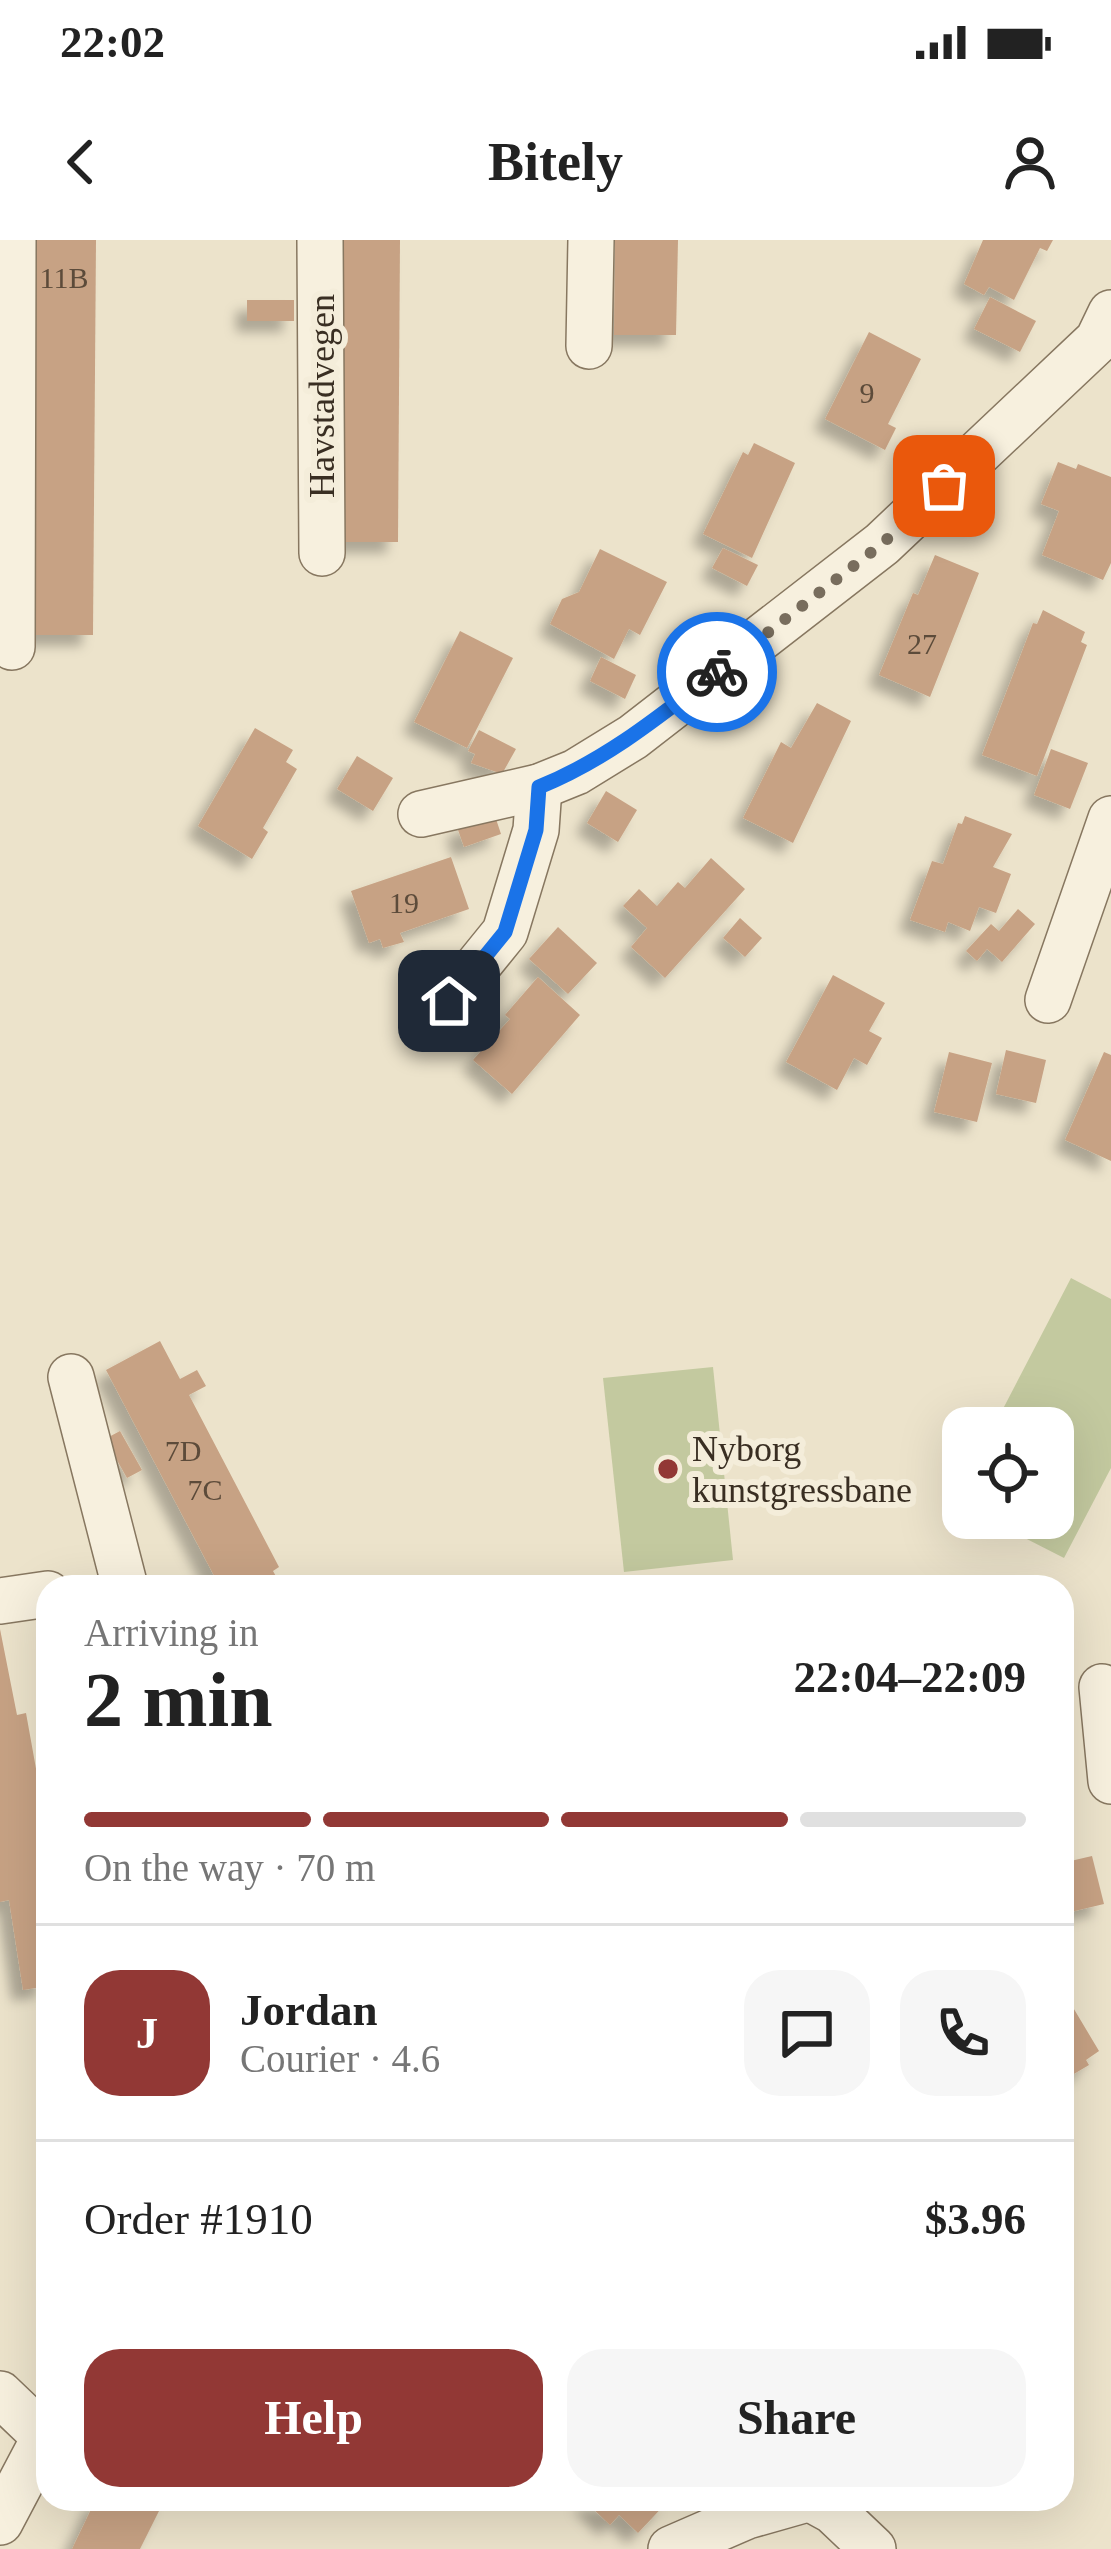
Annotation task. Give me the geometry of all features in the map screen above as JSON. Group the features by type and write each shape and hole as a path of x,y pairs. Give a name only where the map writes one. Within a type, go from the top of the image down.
{"street":[{"path":"12,647 14,240"},
{"name":"Havstadvegen","path":"320,240 322,553"},
{"path":"589,346 591,240"},
{"path":"421,814 539,787 576,772 633,737 882,544 1106,335"},
{"path":"449,1001 505,932 536,830 539,787"},
{"path":"1048,1000 1111,819"},
{"path":"71,1378 115,1575"},
{"path":"0,1601 36,1596"},
{"path":"1102,1687 1111,1781"},
{"path":"0,2395 36,2425"},
{"path":"0,2522 36,2455"},
{"path":"671,2549 741,2511"},
{"path":"833,2511 873,2549"}],"green space":[{"path":"1071,1278 1111,1299 1111,1468 1074,1539 1074,1407 1004,1407"},
{"name":"Nyborg kunstgressbane","path":"713,1367 733,1560 624,1572 603,1378"},
{"path":"1027,1539 1074,1539 1064,1558"}],"building":[{"path":"33,240 96,240 93,635 31,635"},
{"path":"337,240 400,240 398,542 335,542"},
{"path":"615,240 678,240 676,335 614,335"},
{"path":"983,240 1053,240 1047,251 1040,248 1014,300 989,287 984,295 964,284"},
{"path":"990,297 1036,321 1020,352 974,329"},
{"path":"247,300 294,300 294,321 247,321"},
{"path":"869,332 921,359 888,424 896,428 885,450 825,419"},
{"path":"754,443 795,463 752,558 703,534 743,452 748,455"},
{"path":"1058,462 1111,477 1111,563 1103,580 1042,555 1059,511 1041,504"},
{"path":"723,548 758,565 747,586 712,568"},
{"path":"600,549 667,582 640,635 629,629 614,659 550,624 562,599 579,592"},
{"path":"935,555 979,573 930,697 879,675 913,593 918,595"},
{"path":"1043,610 1085,632 1081,642 1087,645 1037,776 982,755 1033,623 1037,624"},
{"path":"460,631 513,658 467,748 414,722"},
{"path":"601,657 636,675 625,699 590,681"},
{"path":"817,703 851,721 793,843 743,818 781,742 791,748"},
{"path":"255,728 293,750 286,762 297,769 263,828 268,832 252,859 198,826"},
{"path":"479,730 516,749 502,774 471,763 475,754 468,751"},
{"path":"1051,749 1088,763 1070,809 1034,795"},
{"path":"357,756 393,778 373,811 337,789"},
{"path":"606,791 637,810 618,842 587,823"},
{"path":"494,813 501,834 464,847 457,827"},
{"path":"965,816 1012,834 993,867 1011,874 996,913 979,907 970,931 948,922 945,932 910,920 932,861 943,864"},
{"path":"451,857 469,909 400,933 404,942 383,948 380,939 369,943 351,891"},
{"path":"711,858 745,889 665,978 631,947 647,928 623,906 639,889 657,906 678,882 685,888"},
{"path":"1018,909 1035,924 1002,962 987,949 977,961 966,951 991,924 999,931"},
{"path":"740,918 762,938 745,957 723,938"},
{"path":"558,927 597,963 568,994 529,959"},
{"path":"833,975 885,1003 869,1031 882,1038 867,1065 854,1058 837,1090 786,1062"},
{"path":"538,977 580,1015 512,1094 473,1060 510,1019 505,1015"},
{"path":"1006,1050 1046,1060 1036,1103 996,1094"},
{"path":"949,1052 992,1063 977,1122 934,1112"},
{"path":"1104,1052 1111,1055 1111,1161 1065,1140"},
{"path":"160,1341 180,1379 197,1370 206,1386 189,1395 279,1567 273,1571 275,1575 214,1575 106,1370"},
{"path":"120,1431 142,1470 127,1478 105,1439"},
{"path":"0,1629 17,1715 26,1713 36,1769 36,1988 23,1990 9,1900 0,1902"},
{"path":"1092,1856 1104,1904 1074,1911 1074,1860"},
{"path":"1074,2009 1099,2051 1086,2060 1089,2065 1074,2074"},
{"path":"90,2511 159,2511 140,2549 72,2549"},
{"path":"595,2511 659,2511 638,2533 619,2515 610,2525"}],"way so far":[{"path":"717,672 882,544 944,486"}],"place":[{"name":"Nyborg kunstgressbane","path":"668,1469"}],"route":[{"path":"449,1001 505,932 536,830 539,787 576,772 633,737 717,672"}]}
